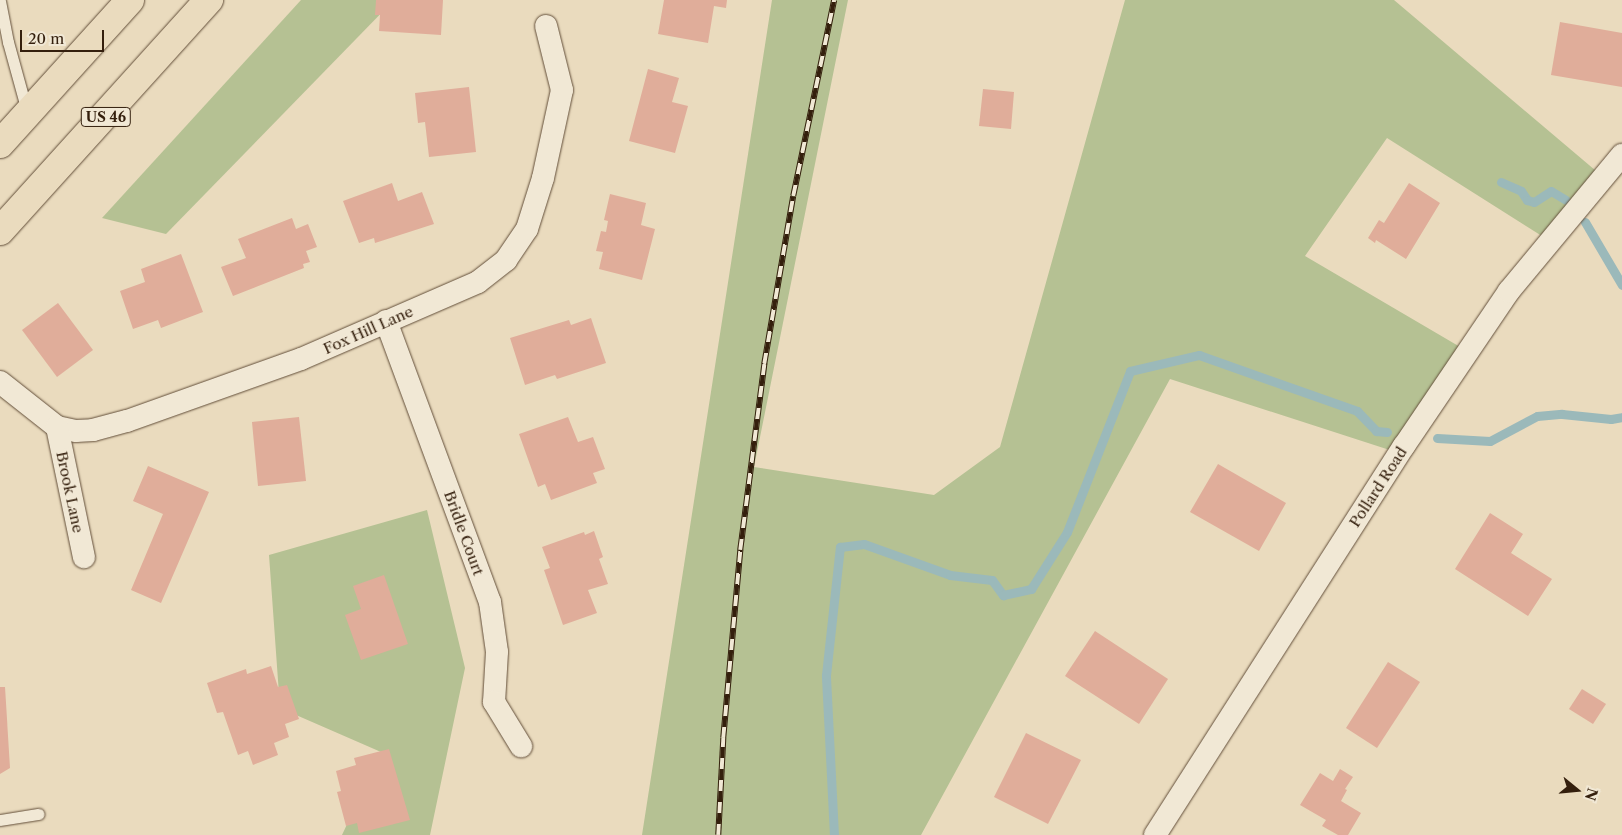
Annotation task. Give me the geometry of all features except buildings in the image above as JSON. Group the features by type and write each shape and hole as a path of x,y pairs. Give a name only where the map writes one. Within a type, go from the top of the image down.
{"highway":[{"path":"0,144 130,0"},
{"name":"US 46","path":"0,231 120,102 209,0"}],"street":[{"name":"Fox Hill Lane","path":"0,382 57,427 76,431 93,430 127,421 301,359 478,282 506,260 527,229 543,178 562,90 546,26"},
{"name":"Pollard Road","path":"1154,835 1404,446 1509,291 1622,155"},
{"name":"Bridle Court","path":"386,321 490,602 497,652 494,702 521,746"},
{"name":"Brook Lane","path":"57,427 84,556"}],"lane":[{"path":"0,1 8,42 28,113"},
{"path":"0,820 39,814"}],"green space":[{"path":"301,0 394,0 166,234 102,218"},
{"path":"772,0 848,0 754,467 934,495 1000,447 1125,0 1394,0 1602,176 1553,243 1387,138 1305,256 1467,351 1402,454 1170,379 921,835 642,835"},
{"path":"427,510 465,668 430,835 342,835 381,752 280,708 269,555"}],"waterway":[{"path":"1501,182 1521,191 1527,200 1534,202 1551,191 1566,200"},
{"path":"1585,222 1622,285"},
{"path":"834,835 826,675 840,547 864,544 950,575 992,580 1003,595 1031,589 1067,532 1130,371 1199,355 1357,411 1376,431 1387,432"},
{"path":"1437,438 1490,441 1537,416 1562,414 1611,419 1622,417"}],"railway":[{"path":"718,835 723,738 740,550 764,364 793,196 834,0"}]}
